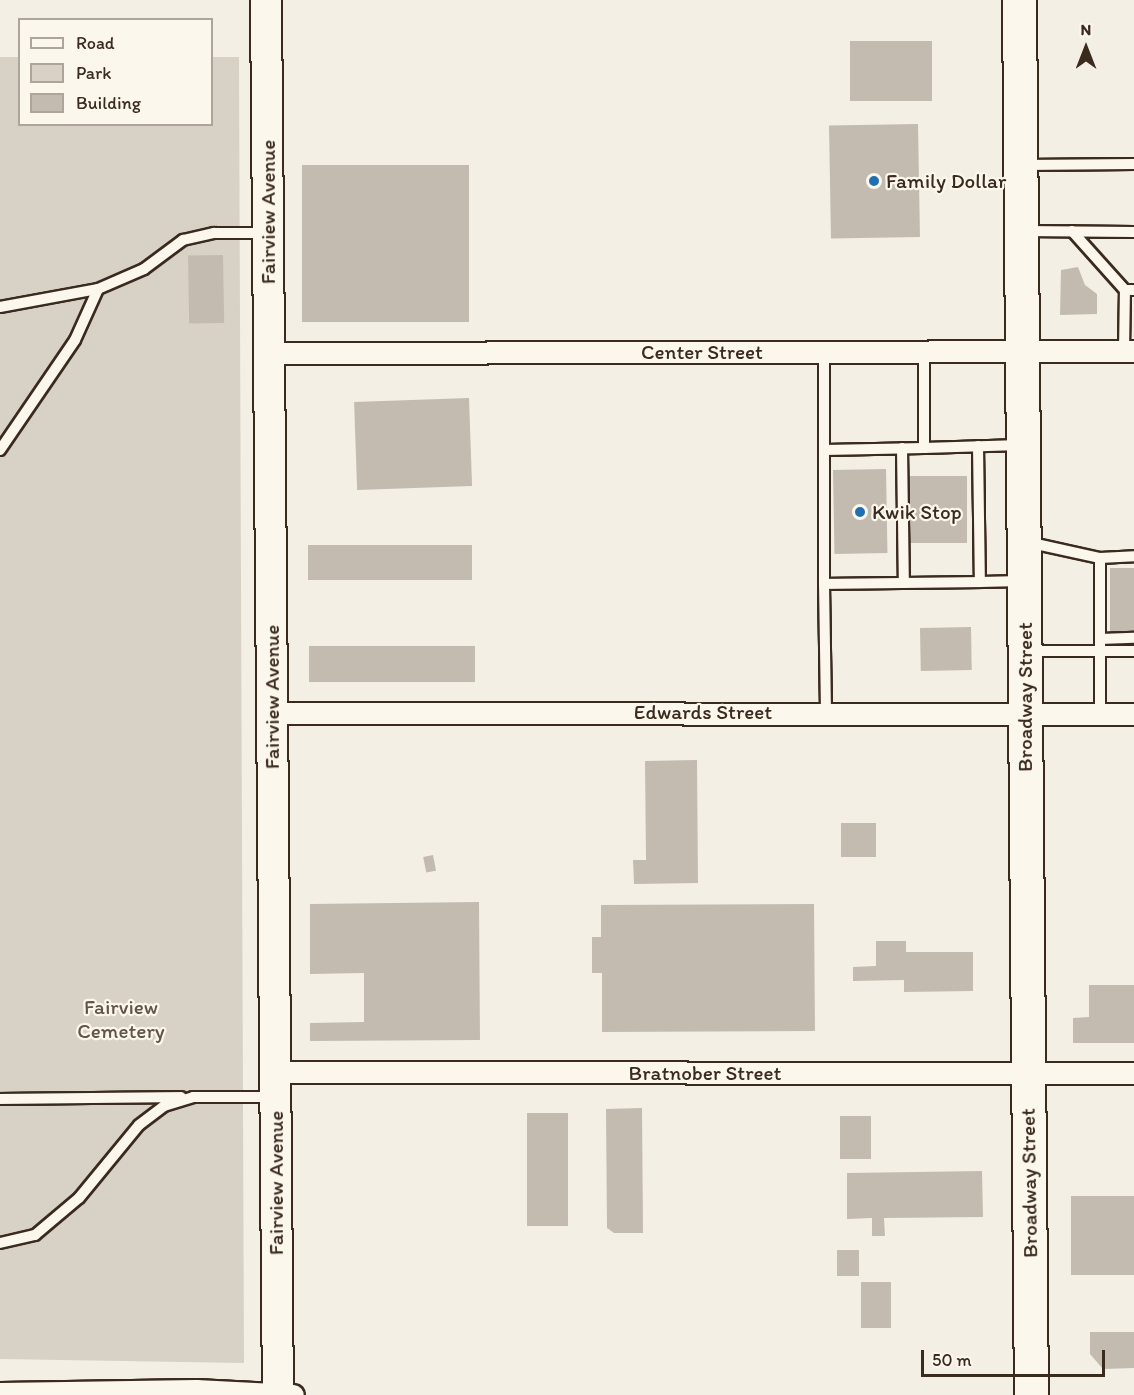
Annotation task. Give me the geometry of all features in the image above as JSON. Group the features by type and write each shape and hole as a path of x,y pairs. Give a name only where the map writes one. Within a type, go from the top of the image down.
{"main road":[{"name":"Broadway Street","path":"1018,0 1031,1395"}],"street":[{"name":"Fairview Avenue","path":"266,0 275,1084 283,1395"},
{"name":"Center Street","path":"269,353 1129,351"},
{"name":"Edwards Street","path":"272,713 1134,714"},
{"name":"Bratnober Street","path":"275,1084 1134,1073"},
{"path":"0,1393 196,1390 283,1395"}],"lane":[{"path":"1020,165 1134,164"},
{"path":"1020,231 1134,232"},
{"path":"1072,231 1129,290 1129,351"},
{"path":"0,307 98,289 144,269 183,240 214,233 268,233"},
{"path":"0,450 75,340 98,289"},
{"path":"824,352 826,712"},
{"path":"924,352 924,448"},
{"path":"825,450 1022,445"},
{"path":"978,446 980,582"},
{"path":"902,448 904,583"},
{"path":"1023,542 1100,558 1134,556"},
{"path":"1100,558 1100,714"},
{"path":"824,584 1024,581"},
{"path":"1100,639 1134,638"},
{"path":"1024,651 1134,651"},
{"path":"0,1243 35,1235 79,1198 139,1125 164,1106 194,1097 275,1084"},
{"path":"0,1099 194,1097"}],"green space":[{"name":"Fairview Cemetery","path":"0,57 18,57 18,126 213,126 213,57 239,57 244,1363 0,1359"}],"building":[{"path":"850,41 932,41 932,101 850,101"},
{"name":"Family Dollar","path":"918,124 920,237 831,239 829,126"},
{"path":"302,165 469,165 469,322 302,322"},
{"path":"223,255 224,323 189,324 188,256"},
{"path":"1078,267 1085,285 1097,294 1097,314 1060,315 1061,270"},
{"path":"469,398 472,486 357,490 354,402"},
{"name":"Kwik Stop","path":"886,469 887,553 834,554 833,470"},
{"path":"909,476 967,476 967,543 909,543"},
{"path":"308,545 472,545 472,580 308,580"},
{"path":"1110,568 1134,568 1134,636 1110,636"},
{"path":"971,627 972,670 921,671 920,628"},
{"path":"309,646 475,646 475,682 309,682"},
{"path":"697,760 698,883 634,884 633,860 646,860 645,761"},
{"path":"841,823 876,823 876,857 841,857"},
{"path":"433,855 436,871 426,873 423,857"},
{"path":"479,902 480,1040 310,1041 310,1023 364,1022 364,973 310,974 310,904"},
{"path":"814,904 815,1031 602,1032 602,973 592,973 592,937 601,937 601,905"},
{"path":"876,941 906,941 906,952 973,952 973,991 904,992 904,980 853,981 853,967 876,966"},
{"path":"1089,985 1134,985 1134,1043 1073,1043 1073,1018 1089,1017"},
{"path":"642,1108 643,1233 614,1233 607,1228 606,1109"},
{"path":"527,1113 568,1113 568,1226 527,1226"},
{"path":"840,1116 871,1116 871,1159 840,1159"},
{"path":"982,1171 983,1217 884,1218 885,1236 872,1236 872,1218 847,1219 847,1173"},
{"path":"1071,1196 1134,1196 1134,1275 1071,1275"},
{"path":"837,1250 859,1250 859,1276 837,1276"},
{"path":"861,1282 891,1282 891,1328 861,1328"},
{"path":"1090,1332 1134,1332 1134,1368 1103,1369 1090,1354"}],"place":[{"name":"Family Dollar","path":"874,181"},
{"name":"Kwik Stop","path":"860,512"}]}
